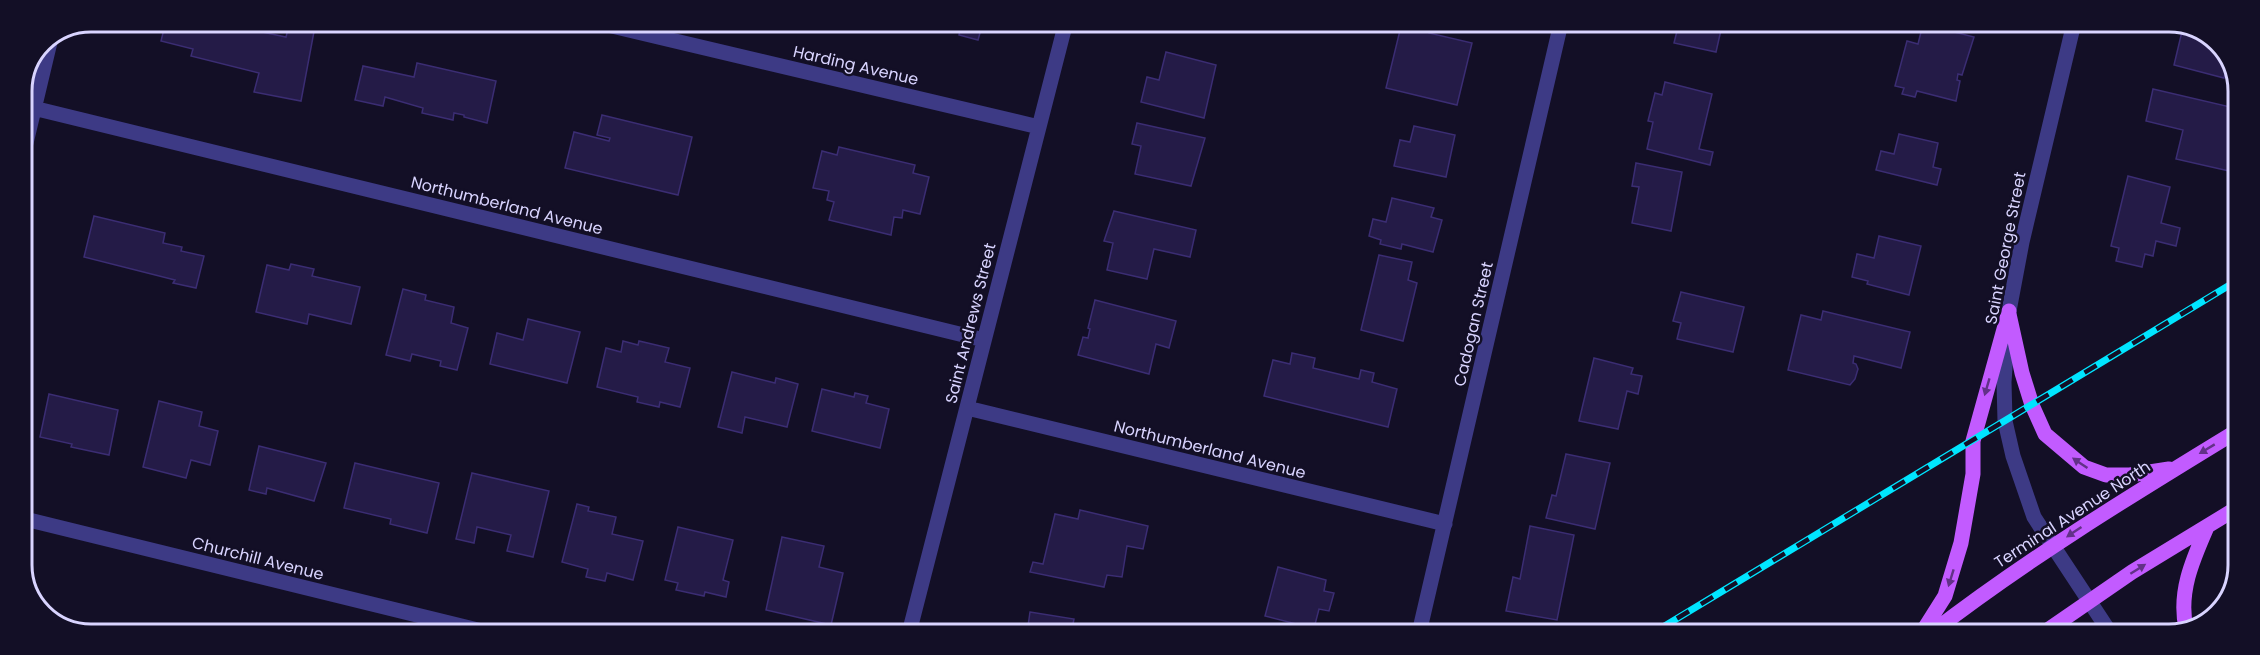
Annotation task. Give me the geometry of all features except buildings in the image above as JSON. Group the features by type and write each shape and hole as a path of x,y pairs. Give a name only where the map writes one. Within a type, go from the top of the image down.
{"main road":[{"path":"2009,311 2022,373 2032,405 2045,434 2084,467 2106,475 2130,475 2177,468"},
{"path":"1927,624 1945,596 1961,543 1973,474 1973,441 2009,311"},
{"name":"Terminal Avenue North","path":"1943,624 2053,546 2228,437"},
{"path":"2057,624 2132,572 2228,513"},
{"path":"2186,621 2184,595 2189,568 2207,526"}],"street":[{"name":"Harding Avenue","path":"637,32 1039,127"},
{"name":"Saint Andrews Street","path":"911,624 1063,32"},
{"name":"Cadogan Street","path":"1421,624 1559,32"},
{"name":"Saint George Street","path":"2072,32 2022,242 2009,311 2004,382 2005,421 2013,456 2034,517 2104,624"},
{"path":"32,92 46,53"},
{"name":"Northumberland Avenue","path":"32,107 984,340"},
{"name":"Northumberland Avenue","path":"967,408 1445,524"},
{"name":"Churchill Avenue","path":"32,521 453,624"}],"railway":[{"path":"1668,624 2228,286"}]}
